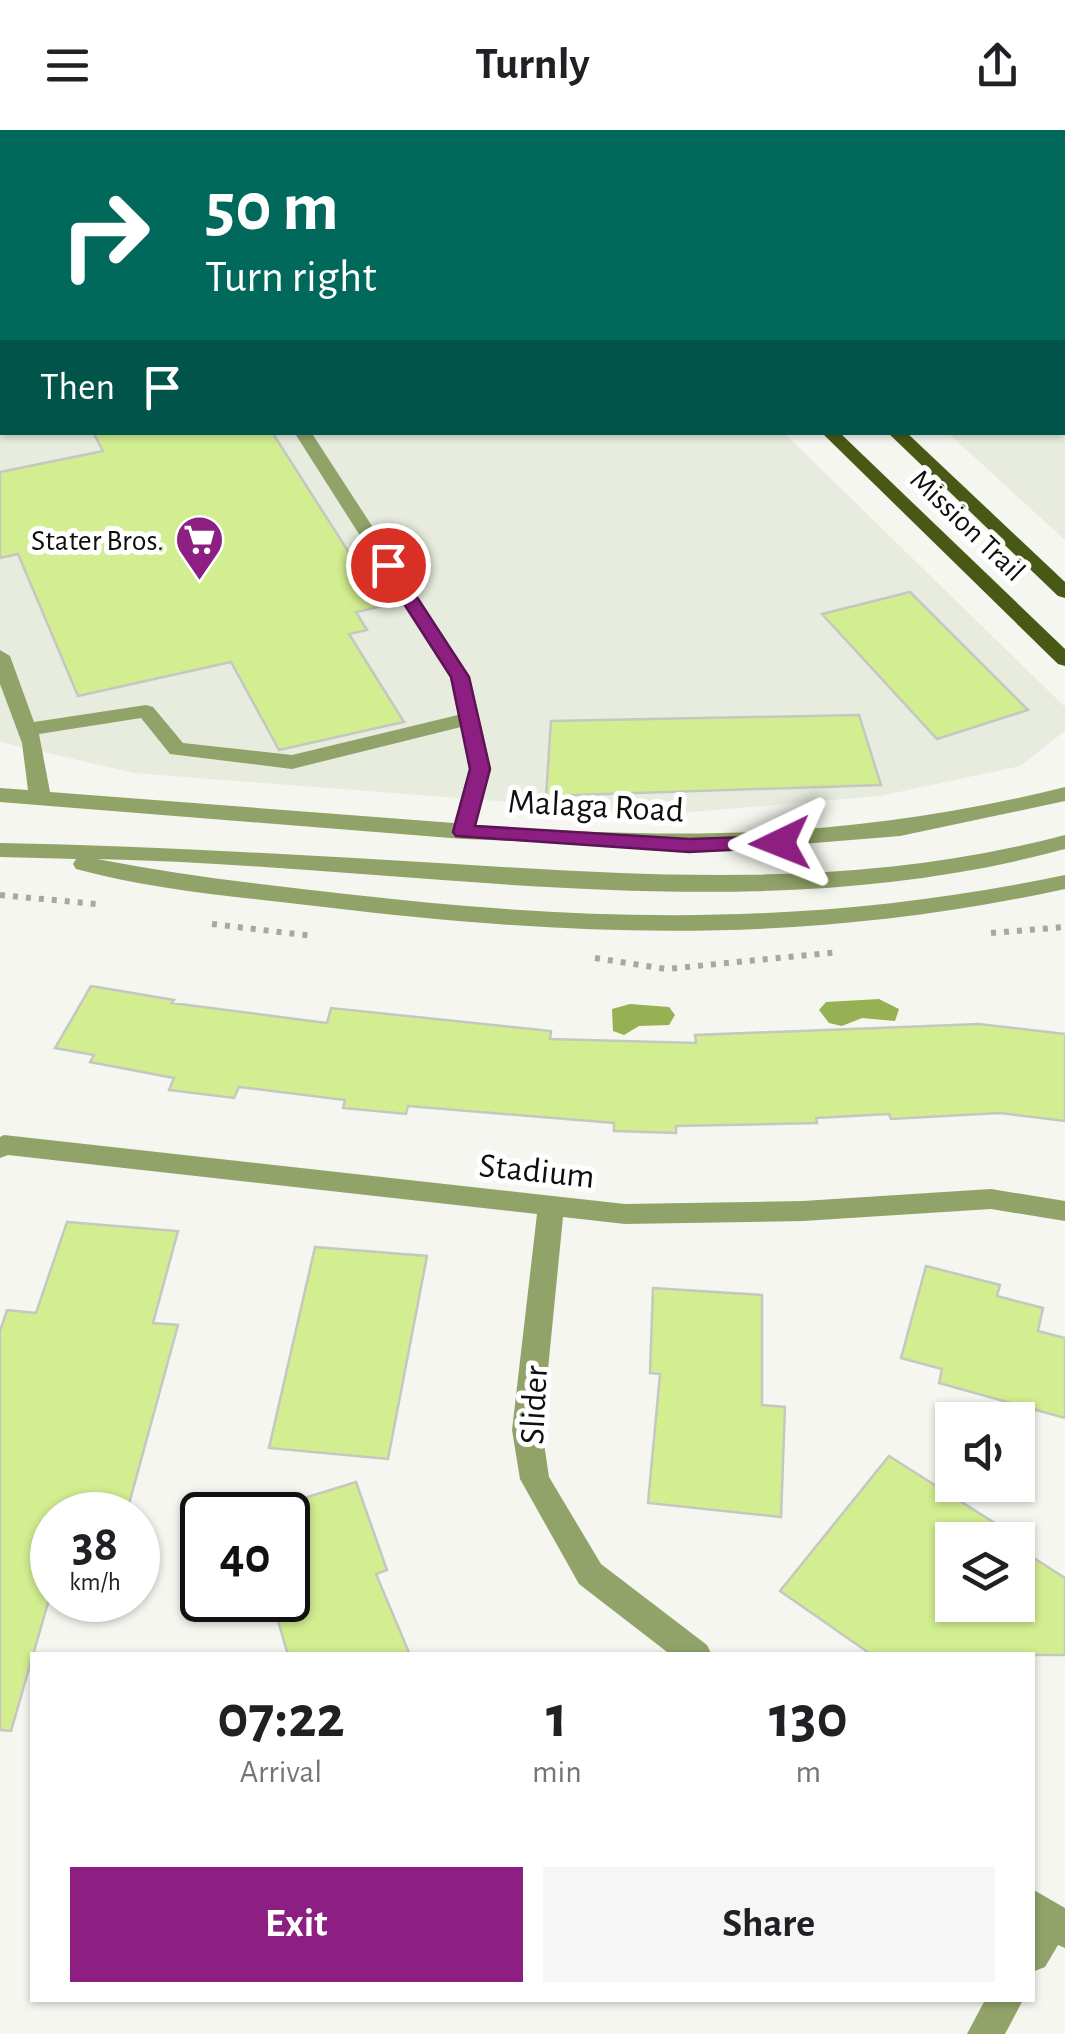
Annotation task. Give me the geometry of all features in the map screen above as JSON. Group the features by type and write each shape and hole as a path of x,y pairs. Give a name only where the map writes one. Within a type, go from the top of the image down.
{"main road":[{"name":"Mission Trail","path":"832,435 1065,660"},
{"name":"Mission Trail","path":"898,435 1061,583"}],"street":[{"path":"304,435 460,677 480,769 463,832"},
{"path":"0,656 27,730 40,798"},
{"path":"27,730 146,710 177,749 292,762 469,719"},
{"name":"Malaga Road","path":"0,795 689,846 810,842 944,824 1065,794"},
{"path":"0,850 146,853 673,885 851,880 1013,856 1065,842"},
{"path":"30,852 151,878 422,912 589,925 739,928 858,920 1007,896 1065,882"},
{"name":"Stadium","path":"2,1147 551,1208 709,1214 991,1199 1065,1212"},
{"name":"Slider","path":"551,1208 527,1430 535,1479 590,1574 692,1652"},
{"path":"1035,1948 1050,1919"},
{"path":"984,2034 1004,2002"}],"shaded area":[{"path":"0,435 786,435 1065,707 1065,731 1020,766 880,796 667,814 134,773 0,742"},
{"path":"950,435 1065,435 1065,540"},
{"path":"879,999 899,1009 895,1021 862,1018 842,1026 829,1023 819,1010 826,1002"},
{"path":"630,1004 669,1007 675,1015 669,1025 639,1026 624,1035 613,1031 612,1009"}],"building":[{"name":"Stater Bros.","path":"95,435 274,435 383,606 356,612 367,630 349,634 404,722 279,750 231,662 78,696 18,554 0,558 0,472 103,451"},
{"path":"910,592 1028,710 937,739 822,614"},
{"path":"859,715 881,785 546,796 551,721"},
{"path":"91,986 174,1000 172,1003 327,1023 331,1008 551,1031 550,1039 696,1043 695,1035 979,1024 1065,1034 1065,1121 1000,1113 891,1119 889,1114 816,1118 817,1123 676,1126 676,1133 614,1131 614,1123 408,1106 406,1114 343,1108 345,1100 239,1087 234,1098 169,1090 174,1078 90,1062 94,1055 55,1048"},
{"path":"67,1222 178,1231 153,1323 178,1325 132,1492 30,1492 30,1622 42,1622 34,1652 30,1652 30,1665 11,1731 0,1730 0,1331 7,1310 36,1313"},
{"path":"315,1247 427,1256 388,1459 269,1448"},
{"path":"926,1266 1000,1285 997,1296 1043,1308 1038,1331 1065,1338 1065,1418 1035,1410 1035,1402 1007,1402 939,1383 942,1369 901,1358"},
{"path":"653,1288 762,1295 762,1405 785,1407 781,1517 648,1503 660,1374 650,1373"},
{"path":"889,1456 935,1485 935,1502 962,1502 993,1522 935,1522 935,1622 1035,1622 1035,1559 1065,1578 1065,1655 868,1652 780,1591"},
{"path":"356,1482 387,1570 376,1574 409,1652 287,1652 278,1622 310,1622 310,1496"}],"place":[{"name":"Stater Bros.","path":"199,582"}],"route":[{"path":"388,565 460,677 480,769 463,832 689,846 780,843"}]}
